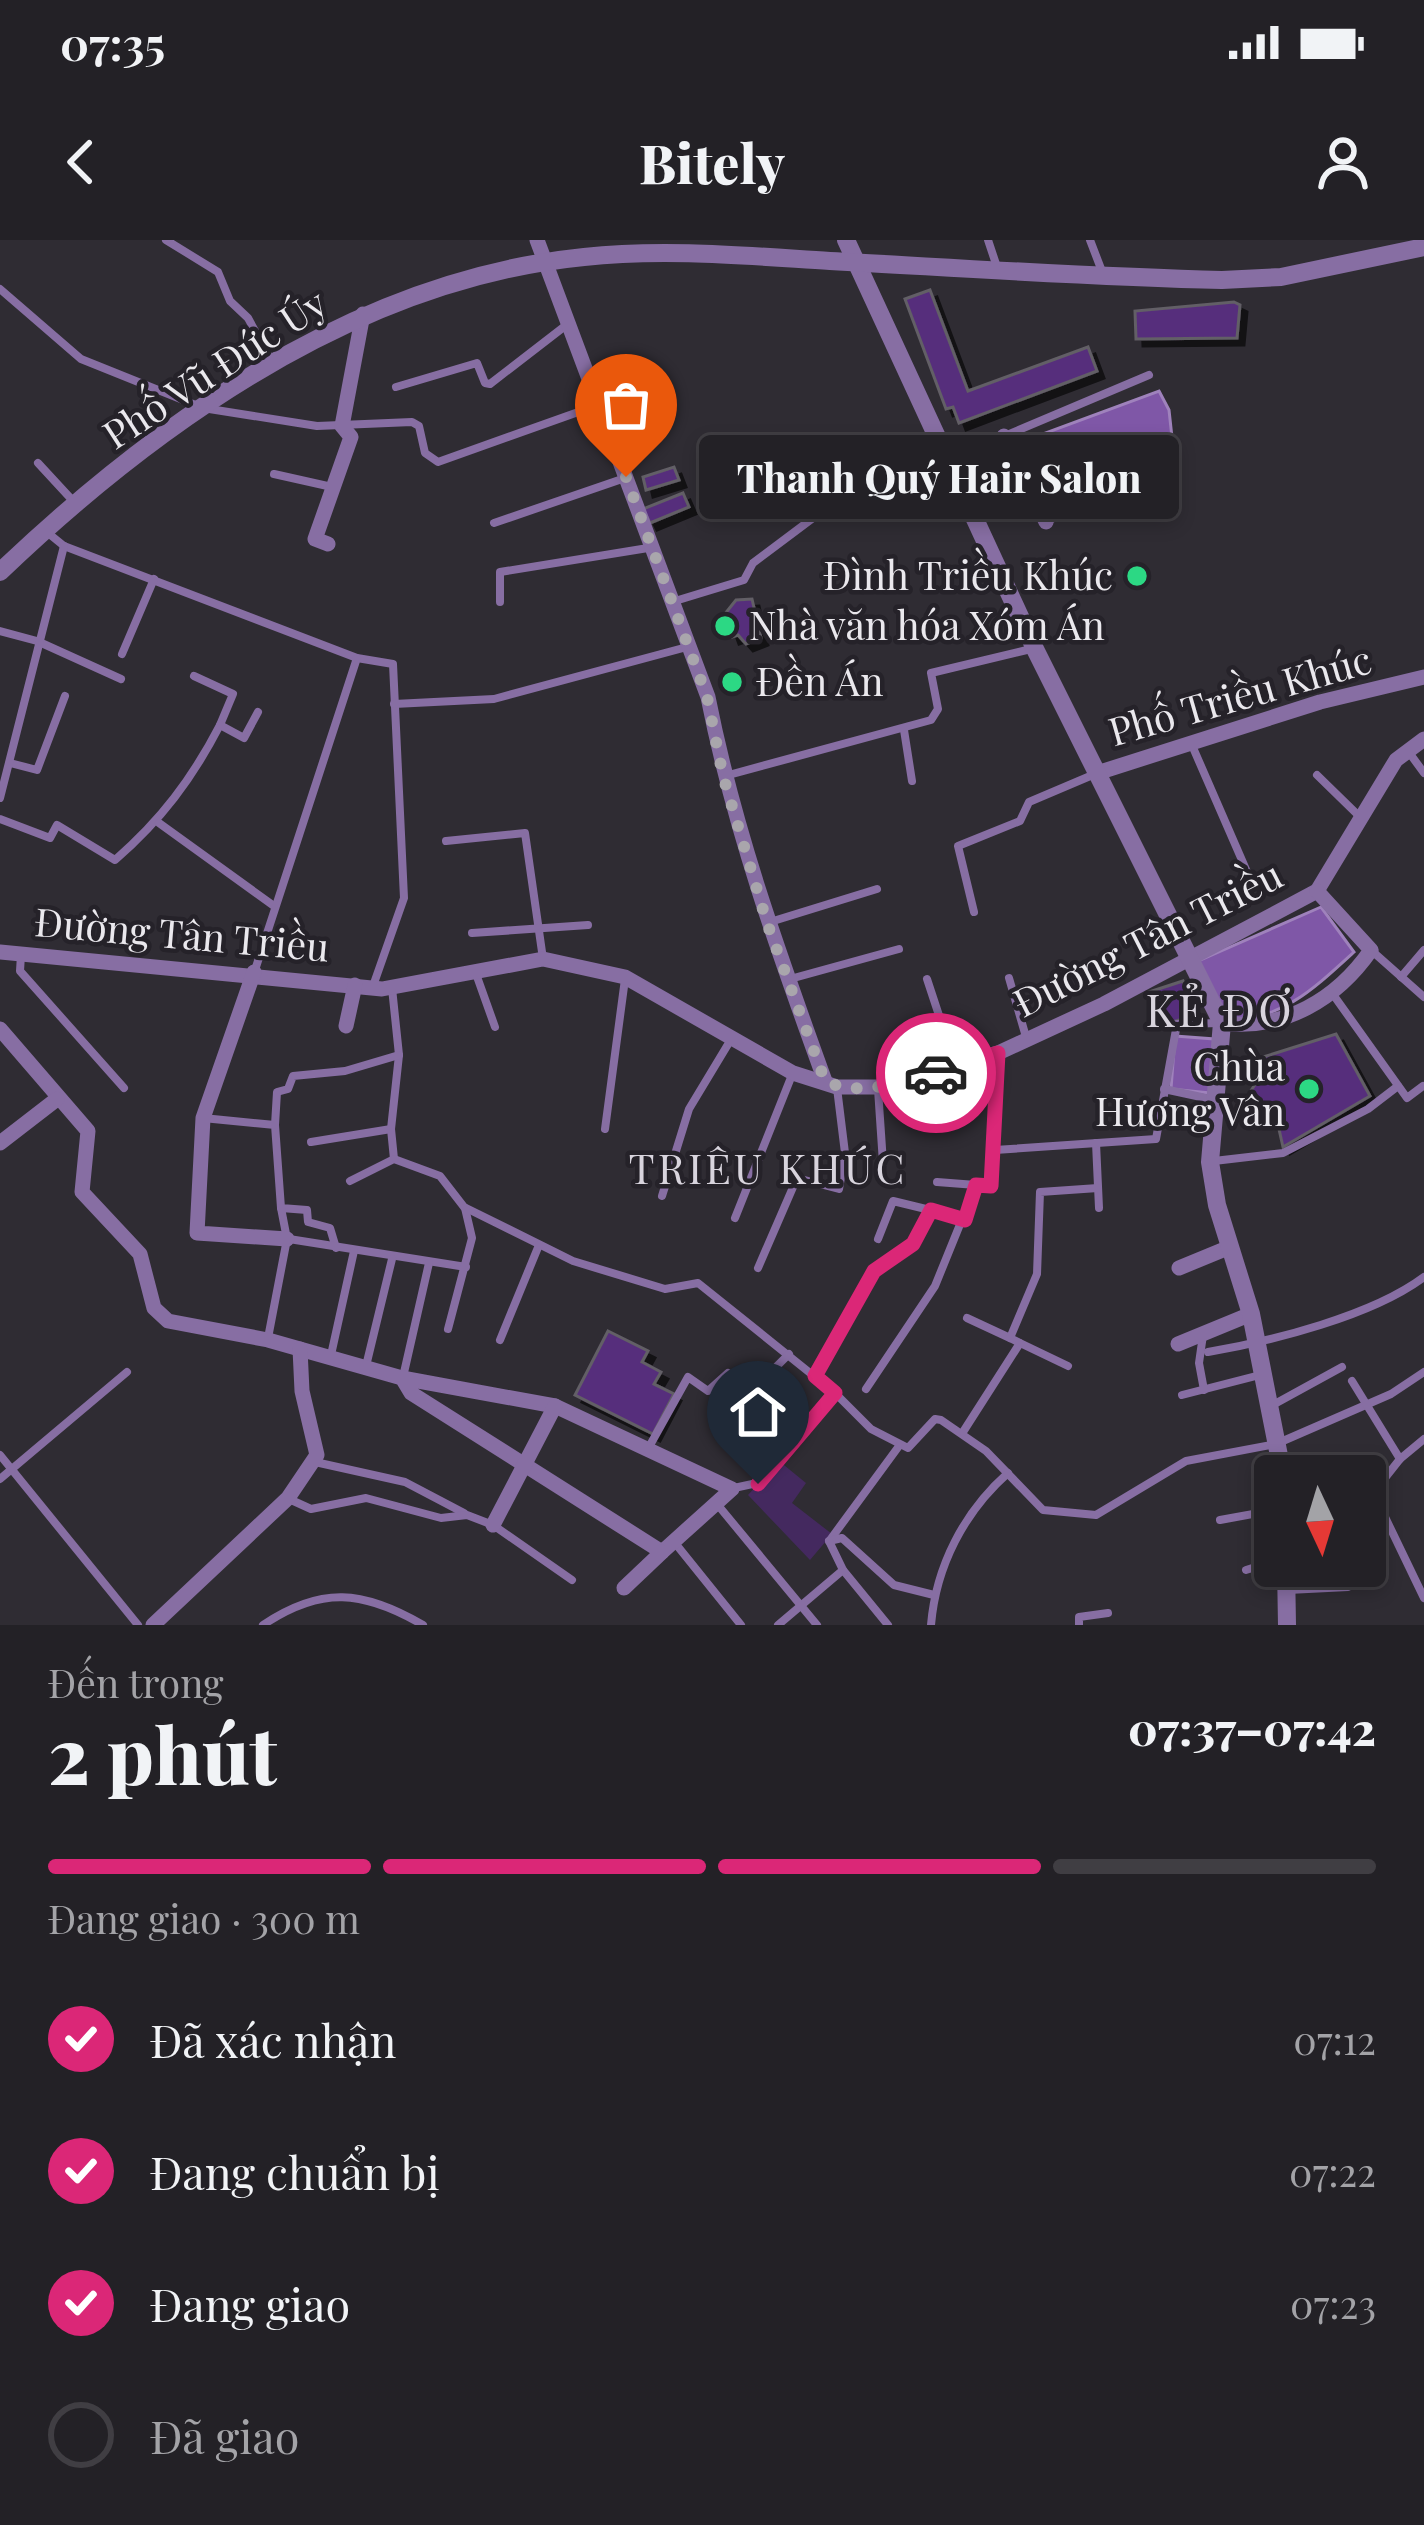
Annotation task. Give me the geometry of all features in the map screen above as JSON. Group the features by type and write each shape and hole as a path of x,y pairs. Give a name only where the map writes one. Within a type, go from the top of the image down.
{"street":[{"path":"537,240 707,697 723,776 767,923 831,1084"},
{"path":"846,240 1097,773"},
{"name":"Phố Vũ Đức Úy","path":"0,572 75,503 203,408 273,363 363,314 426,291 547,263 584,256 730,255 1103,275 1281,277 1424,247"},
{"path":"328,544 315,539 351,436 342,426 363,314"},
{"path":"1004,436 1046,522"},
{"name":"Phố Triều Khúc","path":"1222,1023 1097,773 1424,677"},
{"name":"Đường Tân Triều","path":"0,952 392,987 543,958 625,977 793,1073 831,1084 878,1087 998,1053 1317,891 1396,760 1424,739"},
{"path":"1278,1455 1251,1314 1210,1162 1222,1023 1262,1025 1332,993 1371,950 1317,891"},
{"path":"254,972 203,1118 197,1233 287,1239"},
{"path":"346,1026 364,986"},
{"path":"0,1029 88,1131 82,1192 140,1254 154,1308 168,1322 268,1340 402,1378 555,1406 732,1489 624,1588"},
{"path":"0,1143 57,1099"},
{"path":"1179,1268 1230,1247"},
{"path":"1178,1345 1251,1314"},
{"path":"153,1625 288,1498 313,1462 317,1436 302,1391 300,1349"},
{"path":"402,1378 411,1393 523,1465 668,1547"},
{"path":"493,1525 555,1406"},
{"path":"1286,1590 1287,1625"}],"lane":[{"path":"166,240 218,272 230,301 248,318 273,363"},
{"path":"988,240 998,268"},
{"path":"1090,240 1103,275"},
{"path":"0,289 81,359 203,408 342,426 412,422 419,426 425,453 438,462 599,405"},
{"path":"396,387 477,363 484,383 490,384 571,322"},
{"path":"673,602 744,580 753,563 817,515 1149,375"},
{"path":"38,463 75,503"},
{"path":"1046,522 1106,491 1175,471"},
{"path":"274,474 332,487"},
{"path":"494,523 626,477"},
{"path":"44,530 64,546 356,658 393,664 404,898 364,986"},
{"path":"0,798 64,546"},
{"path":"500,602 500,572 648,548"},
{"path":"122,654 154,579"},
{"path":"0,631 37,641 121,680"},
{"path":"394,704 494,699 687,647"},
{"path":"723,776 904,730 937,716 931,673 1035,649"},
{"path":"254,972 356,658"},
{"path":"0,819 50,838 57,825 115,860 158,822 196,770 233,694 194,676"},
{"path":"10,763 37,770 65,696"},
{"path":"220,724 244,738 258,712"},
{"path":"904,730 912,782"},
{"path":"1191,742 1248,874"},
{"path":"1408,751 1424,773"},
{"path":"974,911 958,846 1020,821 1029,802 1097,773"},
{"path":"1317,775 1360,818"},
{"path":"158,822 274,905"},
{"path":"446,842 526,833 543,958"},
{"path":"767,923 877,889"},
{"path":"472,933 588,925"},
{"path":"788,979 899,950"},
{"path":"1371,950 1424,997"},
{"path":"1401,977 1424,950"},
{"path":"21,954 20,971 124,1088"},
{"path":"475,970 495,1027"},
{"path":"605,1129 625,977"},
{"path":"1009,978 1026,1037"},
{"path":"927,979 957,1068"},
{"path":"392,987 399,1055 391,1130 394,1160"},
{"path":"1332,993 1407,1098 1424,1086"},
{"path":"995,1150 1156,1139 1177,1024 1222,1023"},
{"path":"662,1196 689,1109 730,1041"},
{"path":"938,1182 991,1186 998,1053"},
{"path":"268,1340 287,1239 280,1208 277,1092 288,1089 292,1076 345,1071 399,1055"},
{"path":"735,1218 793,1073"},
{"path":"758,1268 797,1178 839,1190 845,1153 831,1084"},
{"path":"1210,1162 1283,1153 1368,1109 1398,1086"},
{"path":"878,1087 883,1162"},
{"path":"1164,1089 1216,1100"},
{"path":"203,1118 275,1125"},
{"path":"311,1142 391,1130"},
{"path":"1096,1143 1099,1208"},
{"path":"350,1181 394,1160 440,1177 464,1207 472,1238 448,1329"},
{"path":"866,1389 935,1286 976,1185"},
{"path":"963,1432 1015,1341 1037,1274 1040,1192 1098,1188"},
{"path":"878,1239 893,1201 965,1220"},
{"path":"464,1207 539,1245 657,1288 698,1282 835,1393 860,1420 899,1446 912,1446 934,1419 963,1432 1043,1510 1096,1515 1186,1461 1276,1444 1367,1406 1424,1372"},
{"path":"280,1208 307,1210 308,1222 330,1228 336,1249"},
{"path":"815,1376 874,1271 913,1244 931,1210"},
{"path":"287,1239 466,1267"},
{"path":"500,1340 539,1245"},
{"path":"331,1357 354,1252"},
{"path":"365,1368 392,1259"},
{"path":"402,1378 429,1263"},
{"path":"1208,1352 1255,1344 1357,1310 1424,1277"},
{"path":"967,1318 1068,1366"},
{"path":"1203,1334 1199,1363 1204,1390"},
{"path":"649,1447 688,1377 708,1391 728,1373 750,1393 789,1354"},
{"path":"1268,1408 1342,1367"},
{"path":"0,1480 127,1372"},
{"path":"1182,1395 1262,1375"},
{"path":"1352,1381 1400,1460"},
{"path":"732,1489 758,1484 835,1393"},
{"path":"1424,1439 1381,1483 1385,1516 1424,1598"},
{"path":"829,1541 899,1446"},
{"path":"0,1455 139,1625"},
{"path":"313,1462 405,1482 493,1525 572,1580"},
{"path":"931,1625 934,1595 974,1506 1008,1473"},
{"path":"288,1498 311,1509 366,1498 441,1518 467,1515"},
{"path":"716,1503 817,1625"},
{"path":"1220,1520 1254,1514"},
{"path":"829,1541 842,1538 894,1585 934,1595"},
{"path":"829,1541 843,1570 888,1625"},
{"path":"668,1547 741,1625"},
{"path":"1246,1570 1254,1568"},
{"path":"778,1625 843,1570"},
{"path":"1286,1590 1348,1587"},
{"path":"262,1625 298,1601 352,1598 385,1603 423,1625"},
{"path":"1079,1625 1078,1617 1108,1613"}],"shaded area":[{"path":"1159,391 1169,410 1175,465 1113,483 1110,478 1095,482 1097,487 1053,509 1021,442"},
{"path":"1321,907 1354,952 1295,1001 1223,1025 1196,962"},
{"path":"1175,1036 1214,1039 1210,1093 1171,1089"},
{"path":"779,1461 806,1483 792,1503 832,1534 810,1560 748,1495"}],"building":[{"path":"930,290 968,391 1088,347 1097,371 959,423 953,407 946,409 905,299"},
{"path":"1240,305 1237,338 1136,339 1135,311"},
{"path":"674,467 679,480 646,490 643,477"},
{"path":"683,493 689,507 650,523 643,509"},
{"path":"752,599 761,638 746,644 738,635 732,637 724,615 736,600"},
{"path":"1183,981 1195,1015 1167,1024 1163,1012 1156,1014 1149,992"},
{"name":"Chùa Hương Vân","path":"1336,1034 1370,1096 1283,1147 1276,1116 1257,1120 1246,1098 1256,1083 1260,1058"},
{"path":"608,1331 648,1351 642,1362 661,1372 654,1384 674,1394 653,1434 575,1395"}],"way so far":[{"path":"626,477 648,548 707,697 723,776 767,923 825,1081 837,1087 878,1087 936,1073"}],"place":[{"name":"Thanh Quý Hair Salon","path":"626,477"},
{"name":"Đình Triều Khúc","path":"1137,576"},
{"name":"Nhà văn hóa Xóm Án","path":"725,626"},
{"name":"Đền Án","path":"732,682"},
{"name":"Chùa Hương Vân","path":"1309,1089"}],"district":[{"name":"KẺ ĐƠ","path":"1220,1011"},
{"name":"TRIÊU KHÚC","path":"768,1169"}],"route":[{"path":"758,1484 835,1393 815,1376 874,1271 913,1244 931,1210 965,1220 976,1185 991,1186 998,1053 936,1073"}]}
